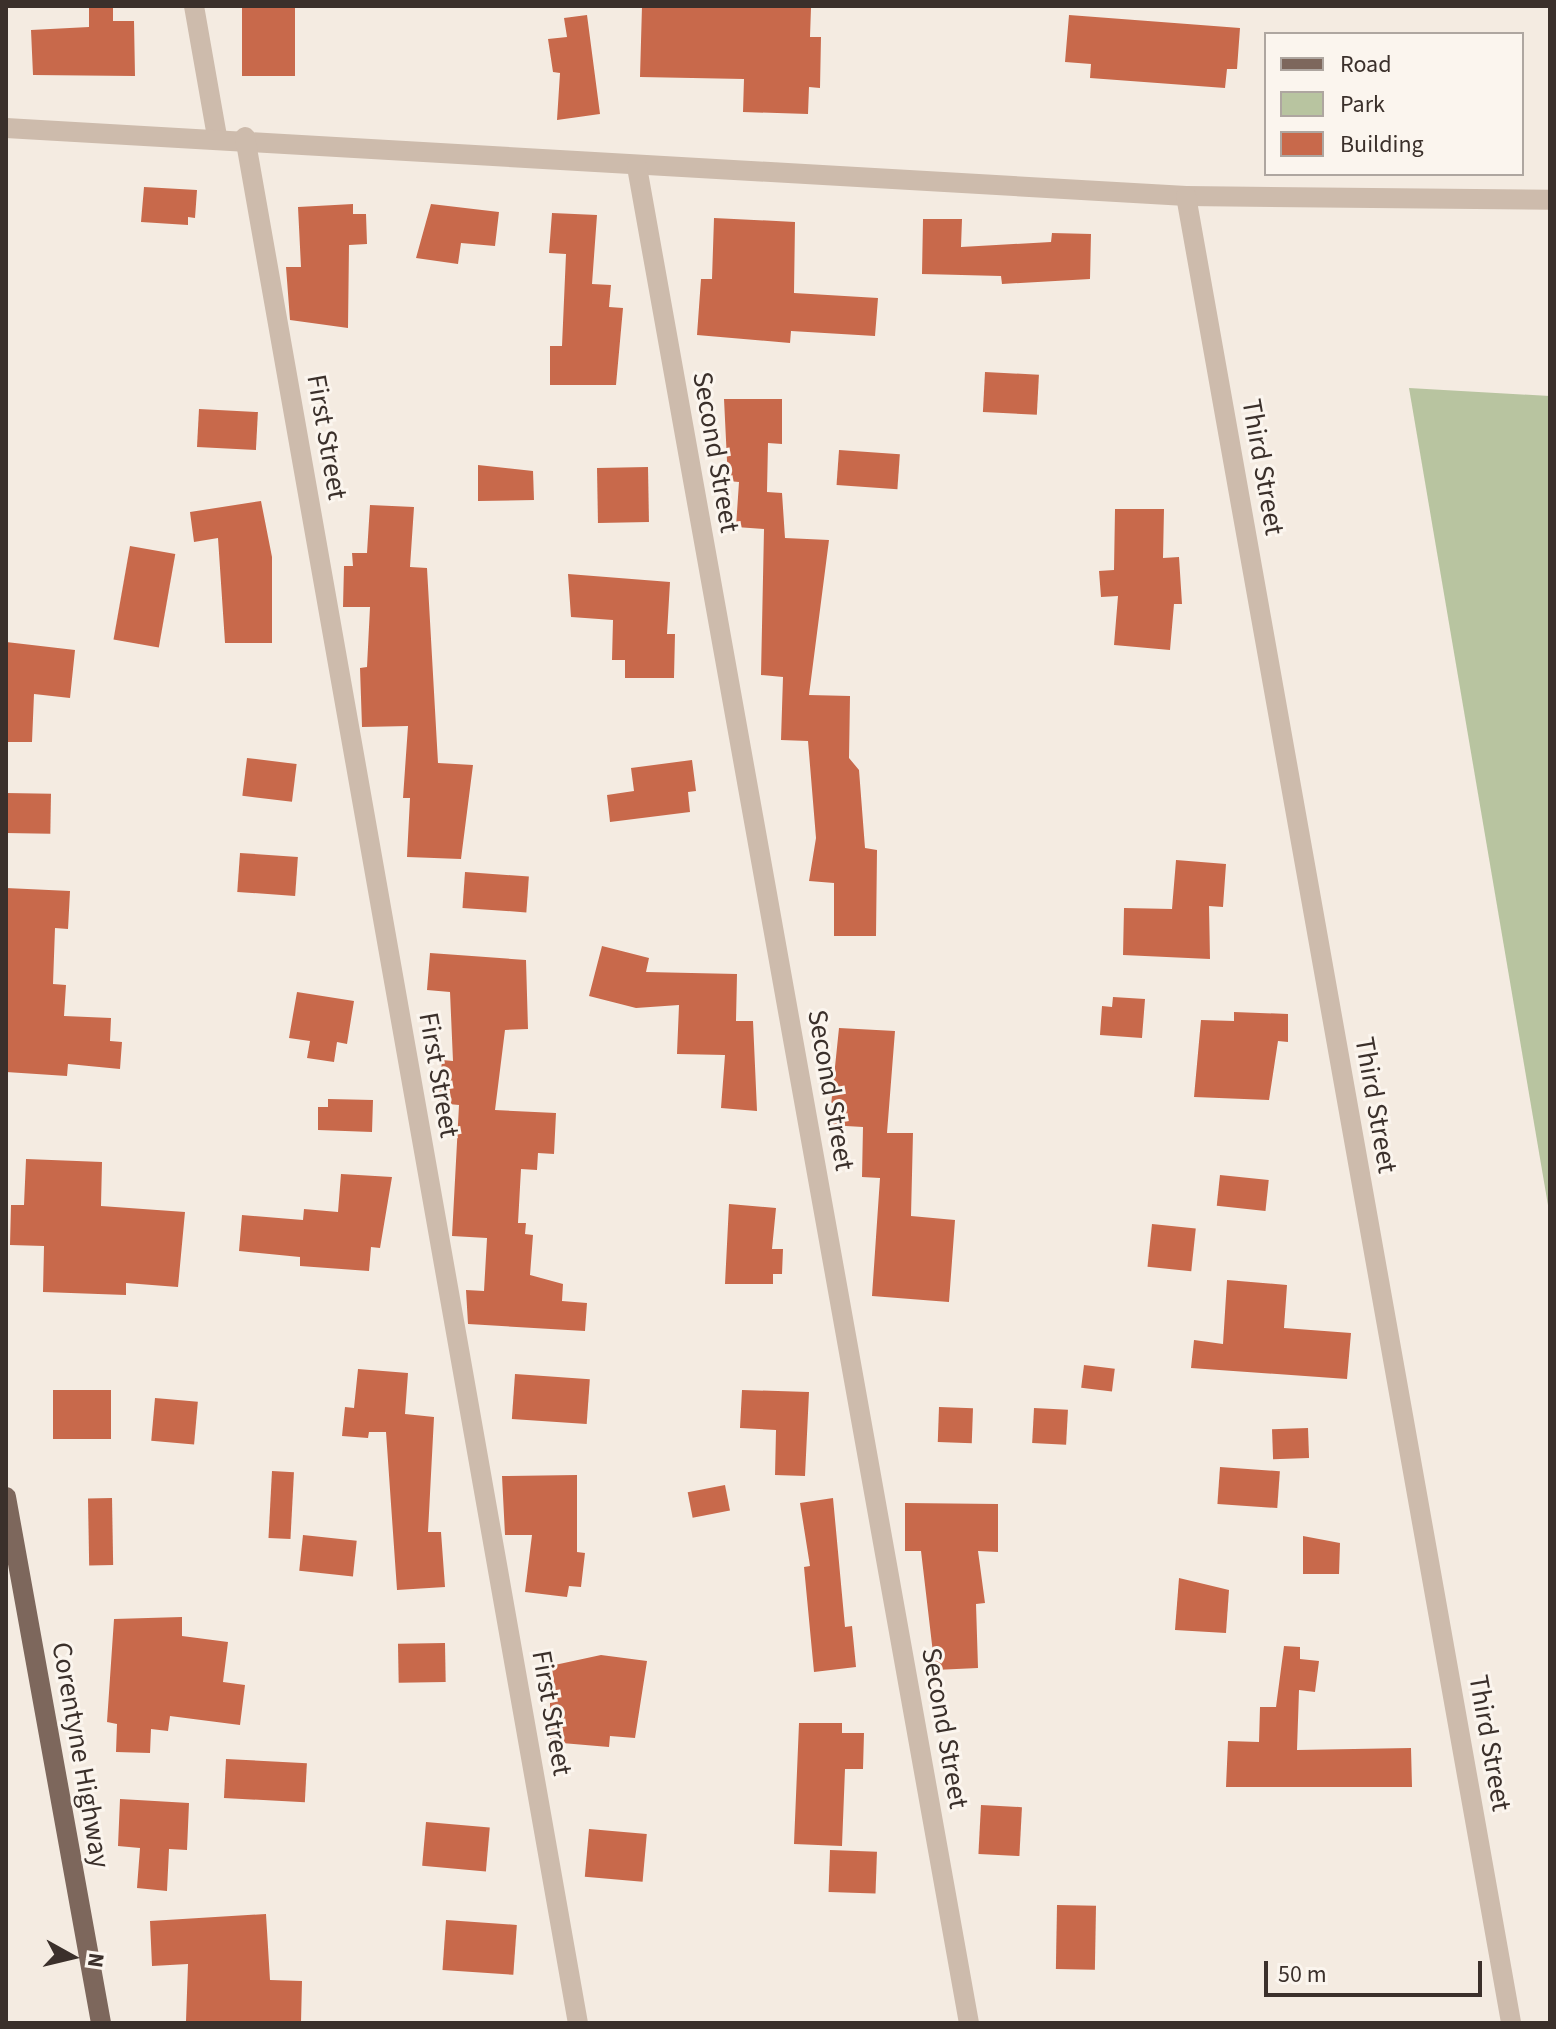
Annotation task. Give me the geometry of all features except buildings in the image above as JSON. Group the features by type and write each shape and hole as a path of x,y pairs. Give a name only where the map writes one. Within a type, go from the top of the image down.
{"main road":[{"name":"Corentyne Highway","path":"6,1497 101,2023"}],"street":[{"path":"194,6 217,136"},
{"path":"6,128 245,137 637,167 1186,196 1550,200"},
{"name":"First Street","path":"245,137 578,2023"},
{"name":"Second Street","path":"637,167 969,2023"},
{"name":"Third Street","path":"1186,196 1511,2023"}],"green space":[{"path":"1409,388 1550,396 1550,1217"}]}
